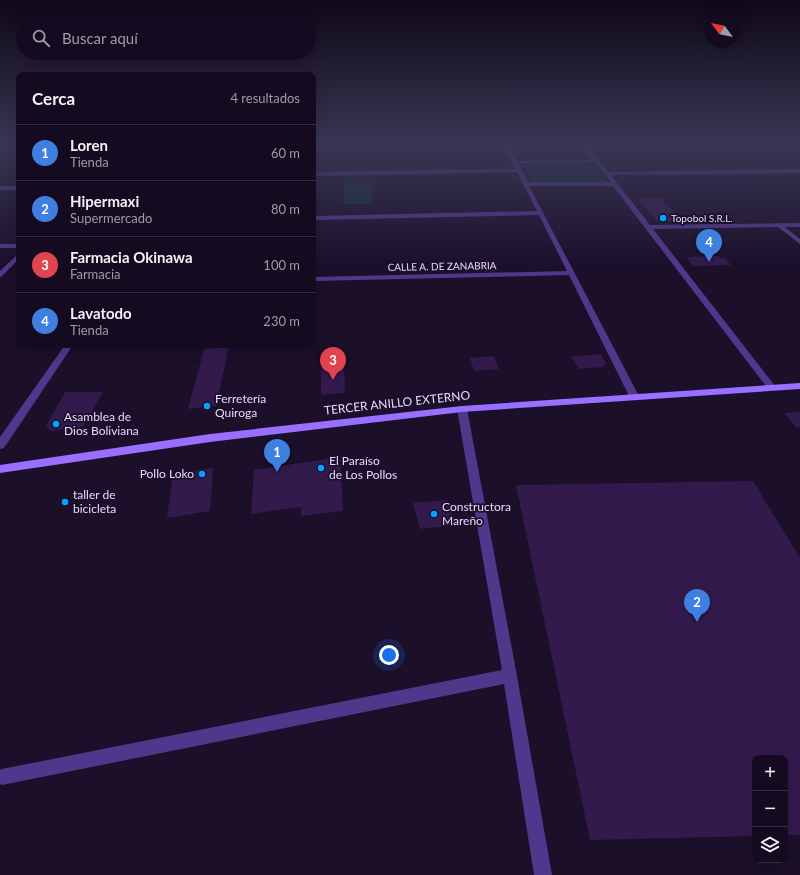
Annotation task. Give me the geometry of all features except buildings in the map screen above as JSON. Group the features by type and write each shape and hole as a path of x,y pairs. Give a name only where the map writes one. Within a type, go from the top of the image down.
{"street":[{"path":"528,186 635,398"},
{"path":"616,186 772,388"},
{"path":"0,188 16,188"},
{"path":"316,218 541,213"},
{"path":"648,227 800,225"},
{"path":"780,226 800,242"},
{"path":"0,246 16,246"},
{"path":"0,275 16,259"},
{"name":"CALLE A. DE ZANABRIA","path":"316,279 572,272"},
{"path":"0,445 67,348"},
{"name":"TERCER ANILLO EXTERNO","path":"0,468 210,438 462,409 800,386"},
{"path":"462,409 510,676 542,875"},
{"path":"2,777 510,676"}],"shaded area":[{"path":"345,186 372,186 372,204 343,204"}],"place":[{"name":"Topobol S.R.L.","path":"663,218"},
{"name":"Lavatodo","path":"709,262"},
{"name":"Farmacia Okinawa","path":"333,380"},
{"name":"Ferretería Quiroga","path":"207,406"},
{"name":"Asamblea de Dios Boliviana","path":"56,424"},
{"name":"El Paraíso de Los Pollos","path":"321,468"},
{"name":"Loren","path":"277,472"},
{"name":"Pollo Loko","path":"202,474"},
{"name":"taller de bicicleta","path":"65,502"},
{"name":"Constructora Mareño","path":"434,514"},
{"name":"Hipermaxi","path":"697,622"}]}
